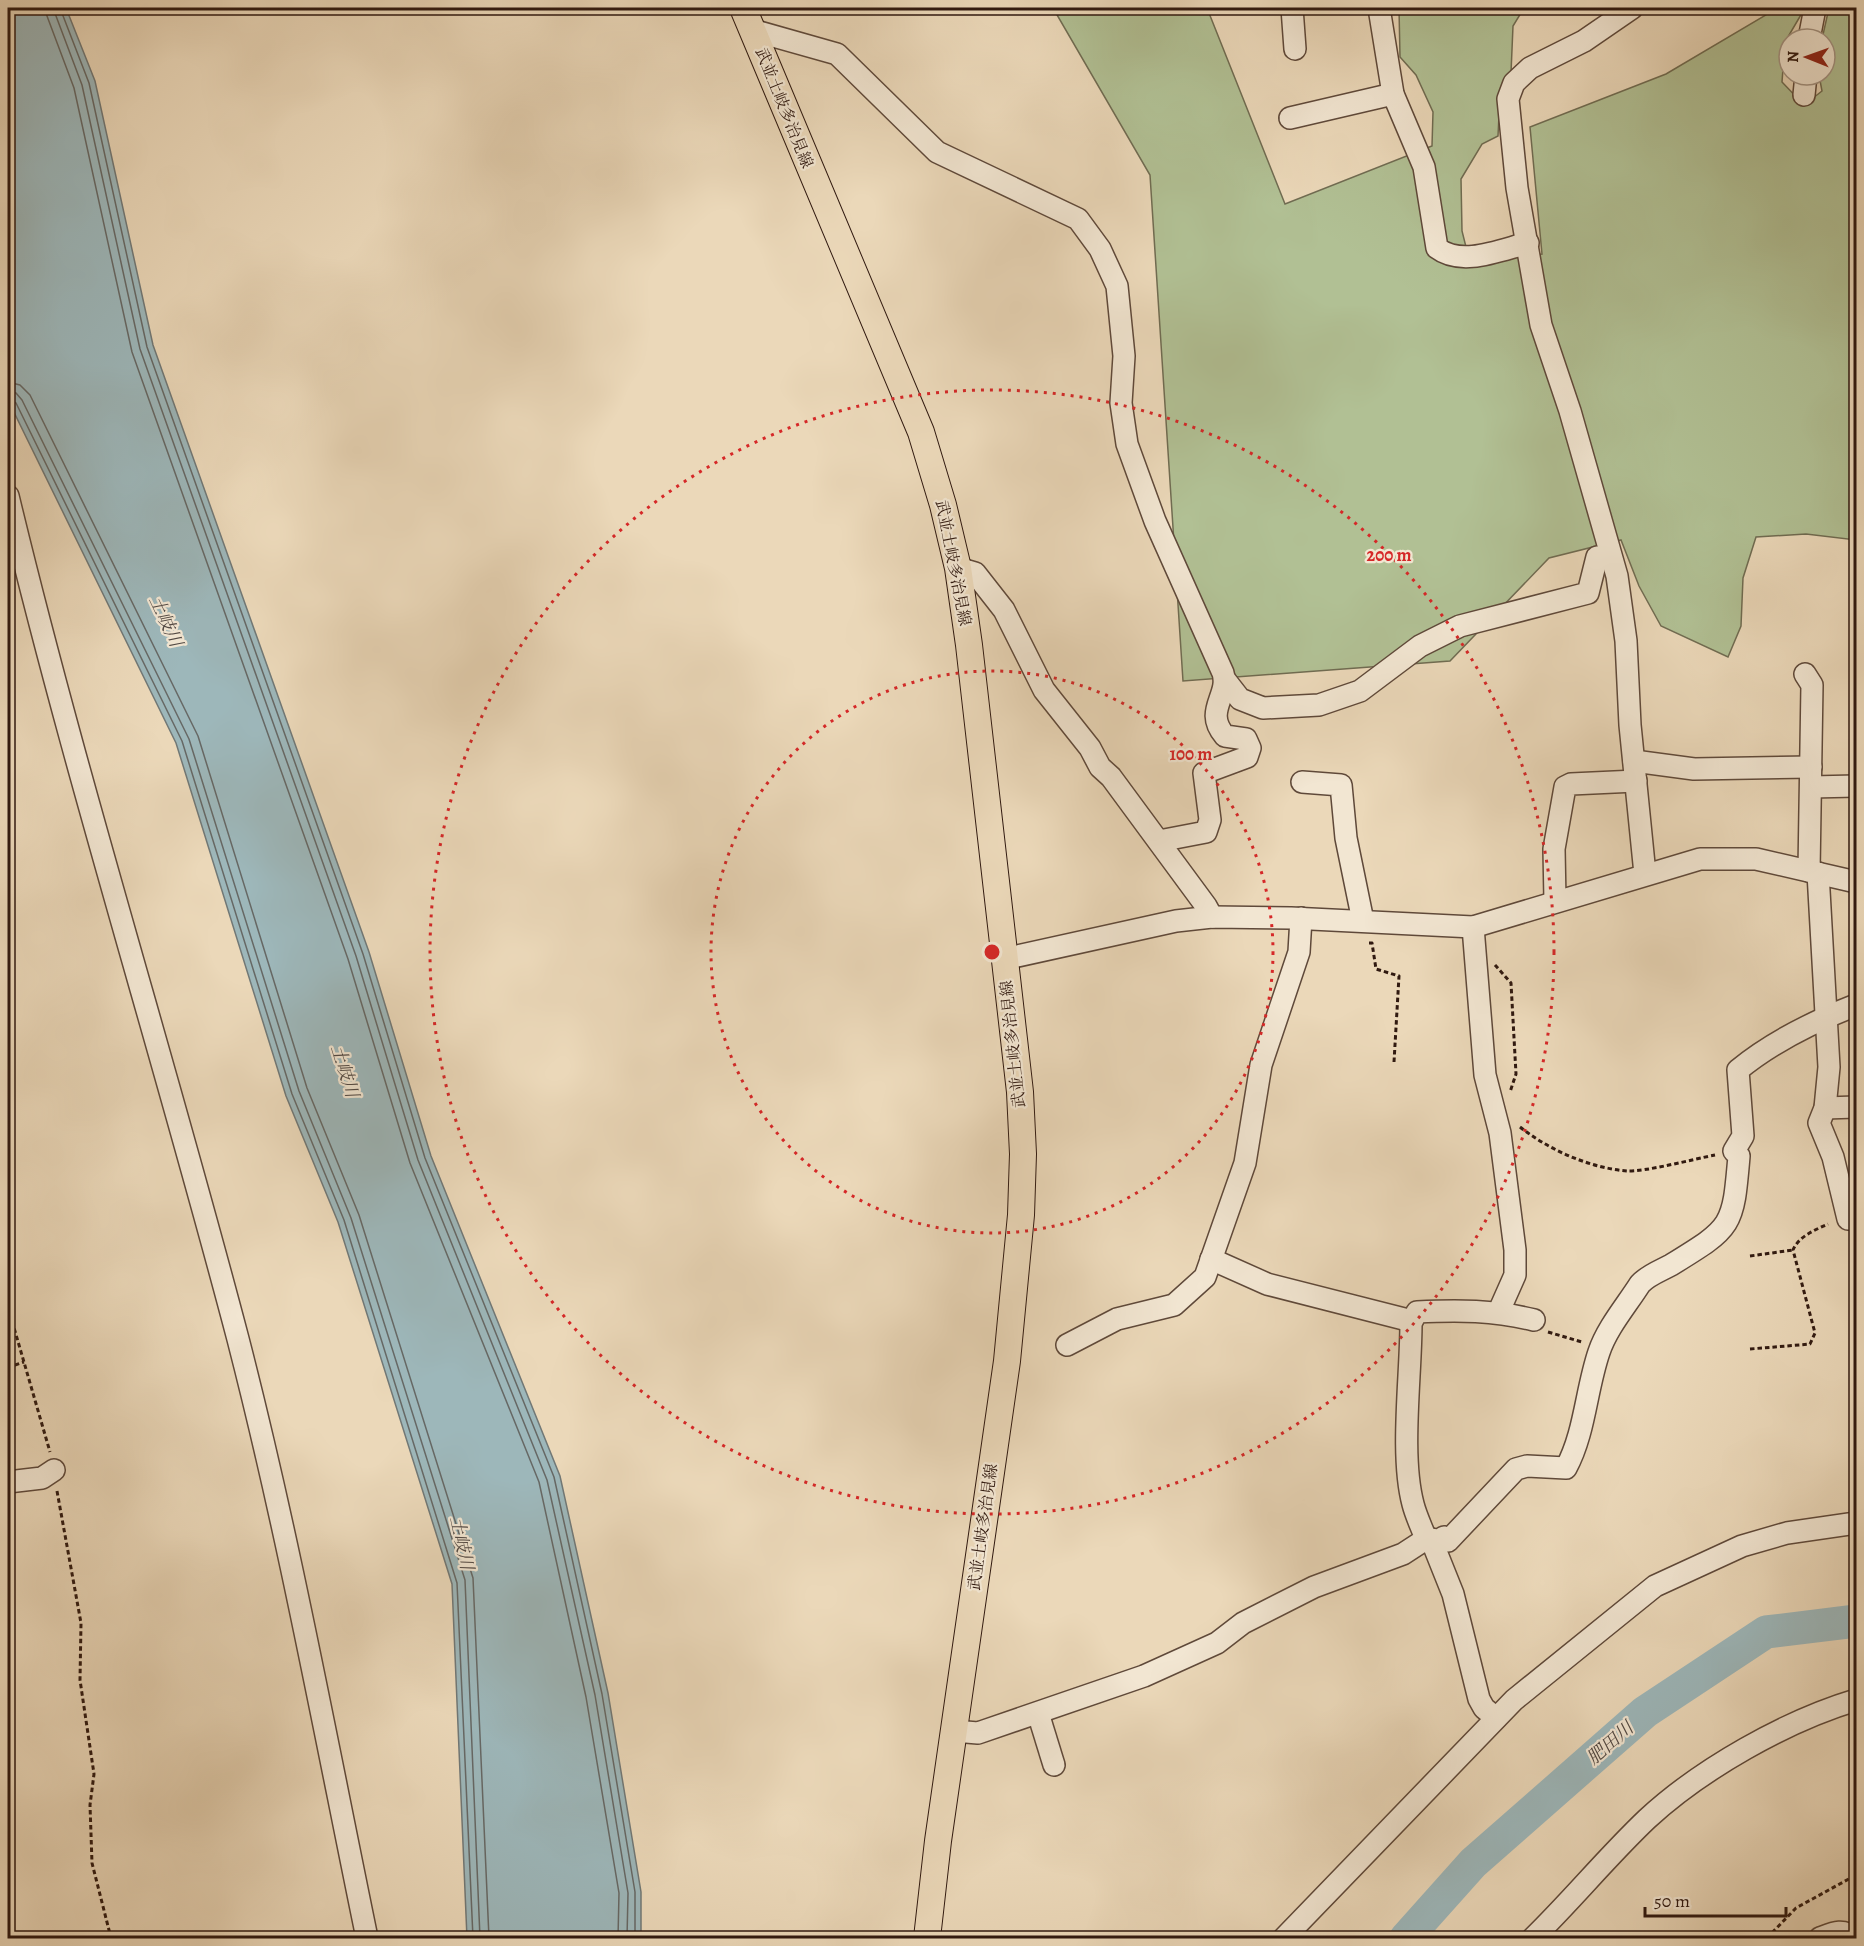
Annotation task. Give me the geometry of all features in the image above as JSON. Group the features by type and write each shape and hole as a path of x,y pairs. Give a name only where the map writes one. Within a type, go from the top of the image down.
{"main road":[{"name":"武並土岐多治見線","path":"748,19 921,432 958,568 969,645 1020,1092 1023,1154 1022,1215 1007,1361 927,1938"}],"street":[{"path":"1292,8 1295,49"},
{"path":"1379,8 1393,94 1424,167 1437,248 1446,255 1460,257 1528,243"},
{"path":"1632,8 1584,41 1530,68 1515,83 1508,99 1509,122 1541,325 1570,411 1617,576 1626,641 1645,874"},
{"path":"1811,27 1815,8"},
{"path":"748,19 837,54 937,152 1078,219 1094,241 1117,286 1124,356 1121,403 1127,444 1155,521 1226,681 1240,699 1263,708 1294,709 1343,699 1376,682 1420,646 1460,626 1588,593 1597,557"},
{"path":"1290,118 1393,94"},
{"path":"8,496 54,677 238,1341 312,1670 367,1938"},
{"path":"958,568 975,573 1004,610 1044,690 1159,841 1212,917"},
{"path":"1805,674 1812,685 1811,777 1814,872 1829,1066 1825,1107 1819,1123 1833,1157 1848,1219"},
{"path":"1159,841 1206,832 1210,828 1210,820 1204,773 1247,758 1250,754 1246,739 1225,736 1215,714 1226,681"},
{"path":"1555,902 1554,849 1564,787 1571,784 1635,771 1694,769 1811,777 1857,786"},
{"path":"1302,782 1341,785 1346,838 1363,932"},
{"path":"1004,959 1176,921 1212,917 1301,918 1363,932 1473,927 1700,859 1756,859 1857,882"},
{"path":"1066,1345 1117,1319 1174,1305 1201,1282 1245,1163 1262,1065 1299,952 1301,918"},
{"path":"1473,927 1485,1075 1500,1115 1515,1250 1515,1275 1499,1311"},
{"path":"954,1731 978,1733 1144,1676 1217,1642 1243,1623 1314,1587 1403,1554 1429,1539 1439,1540 1444,1537 1448,1541 1516,1469 1527,1466 1566,1468 1575,1453 1588,1389 1600,1350 1646,1277 1692,1252 1726,1227 1736,1201 1739,1156 1734,1151 1743,1137 1738,1070 1757,1054 1825,1017 1857,1005"},
{"path":"1825,1107 1857,1107"},
{"path":"1211,1259 1267,1284 1404,1319 1411,1323"},
{"path":"1496,1718 1484,1708 1479,1699 1453,1594 1413,1504 1409,1471 1411,1323 1417,1312 1457,1310 1499,1311 1534,1320"},
{"path":"8,1482 42,1478 54,1470"},
{"path":"1284,1938 1496,1718 1562,1660 1655,1586 1742,1546 1787,1533 1857,1522"},
{"path":"1533,1938 1647,1819 1689,1785 1787,1727 1857,1700"},
{"path":"1038,1713 1054,1765"},
{"path":"1820,1938 1837,1931 1848,1933 1854,1938"}],"path":[{"path":"1363,932 1372,944 1376,969 1399,976 1394,1062"},
{"path":"1488,958 1511,983 1516,1074 1500,1115 1538,1141 1580,1159 1629,1171 1734,1151"},
{"path":"1750,1349 1810,1344 1815,1333 1793,1250 1796,1243 1808,1233 1848,1219"},
{"path":"1750,1256 1793,1250"},
{"path":"8,1307 54,1470 81,1623 80,1680 94,1774 90,1805 92,1863 111,1938"},
{"path":"1534,1320 1534,1327 1600,1350"},
{"path":"8,1362 15,1365 24,1362"},
{"path":"1767,1938 1796,1908 1857,1875"}],"green space":[{"path":"1053,8 1207,8 1285,204 1432,146 1433,112 1416,75 1400,57 1399,8 1524,8 1513,26 1511,73 1500,95 1498,136 1482,144 1461,179 1462,231 1470,263 1542,254 1530,127 1666,74 1766,15 1774,8 1801,8 1802,13 1794,27 1777,27 1777,87 1787,87 1804,105 1822,91 1821,87 1837,87 1837,27 1825,27 1829,8 1856,8 1856,540 1806,534 1756,537 1743,578 1741,626 1728,657 1661,626 1639,586 1621,540 1549,558 1450,661 1183,681 1150,175"}],"water":[{"name":"土岐川","path":"8,8 66,8 95,81 153,345 369,952 431,1156 560,1476 608,1693 641,1892 641,1938 467,1938 452,1584 338,1222 286,1096 176,743 8,400"}],"waterway":[{"name":"肥田川","path":"1406,1938 1473,1863 1645,1712 1766,1632 1856,1621"}]}
